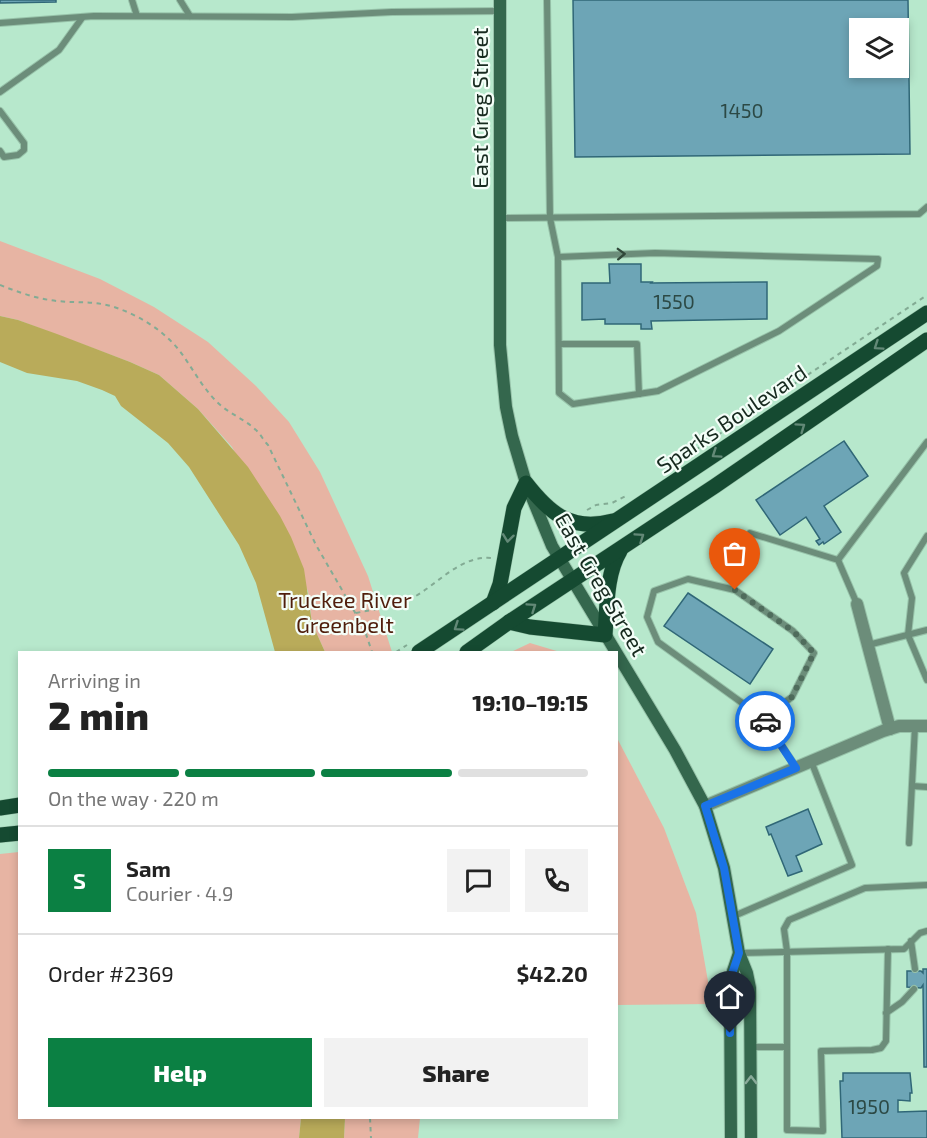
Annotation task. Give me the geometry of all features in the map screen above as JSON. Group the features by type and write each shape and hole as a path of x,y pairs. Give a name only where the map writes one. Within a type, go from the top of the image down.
{"main road":[{"name":"East Greg Street","path":"500,5 502,371 512,436 526,483 546,535 615,651"},
{"name":"Sparks Boulevard","path":"421,651 927,313"},
{"name":"Sparks Boulevard","path":"468,651 509,622 620,551 927,340"},
{"path":"494,603 505,559 507,534 514,508 526,483 542,504 566,519 586,524 602,524 619,519"},
{"path":"509,622 530,627 605,635 614,561 620,551"},
{"name":"East Greg Street","path":"618,656 675,750 705,806 724,868 739,953 750,988 751,1138"},
{"path":"0,808 18,805"},
{"path":"0,835 18,833"},
{"name":"East Greg Street","path":"731,1138 730,988 739,953"}],"street":[{"path":"857,604 890,729"},
{"path":"705,806 890,729 921,725"}],"lane":[{"path":"132,0 137,15"},
{"path":"180,0 190,16"},
{"path":"547,0 550,218 558,257 559,393 573,404 658,391 779,331 877,266 878,259 655,253 558,257"},
{"path":"0,23 137,15 292,16 500,5"},
{"path":"0,92 59,50 82,18"},
{"path":"0,111 24,143 24,150 18,155 4,156 0,151"},
{"path":"506,218 919,214 927,207"},
{"path":"559,344 637,344 639,394"},
{"path":"838,560 927,442"},
{"path":"750,533 838,560 857,604"},
{"path":"927,536 904,573 912,598 908,635 927,680"},
{"path":"763,718 792,697 814,653 793,631 735,590 688,579 654,591 647,617 658,642 763,718 796,768"},
{"path":"868,646 927,630"},
{"path":"909,843 912,786 921,725"},
{"path":"734,916 852,865 811,761"},
{"path":"912,786 927,787"},
{"path":"786,1138 787,951 784,929 789,920 865,888 927,885"},
{"path":"739,953 904,949 920,933 927,932"},
{"path":"911,941 915,969"},
{"path":"787,1130 823,1131 821,1051 872,1050 881,1048 886,1041 888,949"},
{"path":"886,1013 902,1002 914,989"},
{"path":"750,1047 787,1047"}],"path":[{"path":"0,285 24,295 56,301 83,301 112,306 137,316 159,329 178,349 205,390 227,412 258,431 268,445 316,545 364,628 372,651"},
{"path":"665,470 927,295"},
{"path":"585,512 588,508 612,503 636,490"},
{"path":"356,613 400,604 472,560 498,559"},
{"path":"370,1119 371,1138"}],"green space":[{"name":"Truckee River Greenbelt","path":"0,241 100,279 154,307 208,342 256,386 289,422 320,472 368,576 392,651 325,651 312,623 308,591 232,447 198,409 159,375 18,320 0,316"},
{"path":"530,643 557,651 513,651"},
{"path":"618,740 664,828 696,913 712,1004 618,1005"},
{"path":"18,852 18,1119 301,1119 299,1138 0,1138 0,854"},
{"path":"345,1119 420,1119 418,1138 344,1138"}],"shaded area":[{"path":"0,316 57,334 159,375 198,409 248,467 291,537 304,569 312,623 325,651 275,651 256,583 239,545 189,467 168,443 121,406 115,396 77,381 27,373 0,362"},
{"path":"301,1119 345,1119 344,1138 299,1138"}],"building":[{"path":"0,0 56,0 56,2 0,3"},
{"path":"573,0 908,0 908,18 849,18 849,78 909,77 910,154 575,157"},
{"path":"609,264 641,264 641,282 767,282 767,319 651,321 652,329 641,329 641,324 605,324 605,319 582,320 582,283 610,283"},
{"path":"844,441 868,476 824,506 841,532 819,545 816,541 820,539 806,517 780,535 756,500"},
{"path":"688,593 773,649 750,684 664,626"},
{"path":"808,809 822,844 796,856 802,871 788,876 766,827"},
{"path":"923,969 927,969 927,1067 924,1067 923,985 921,988 907,987 907,971 923,973"},
{"path":"843,1073 910,1073 912,1093 910,1093 910,1101 898,1100 898,1112 927,1111 927,1138 842,1138 840,1081 843,1081"}],"way so far":[{"path":"735,590 793,631 814,653 792,697 763,718 765,721"}],"route":[{"path":"730,1033 730,988 739,953 724,868 705,806 796,768 765,721"}]}
